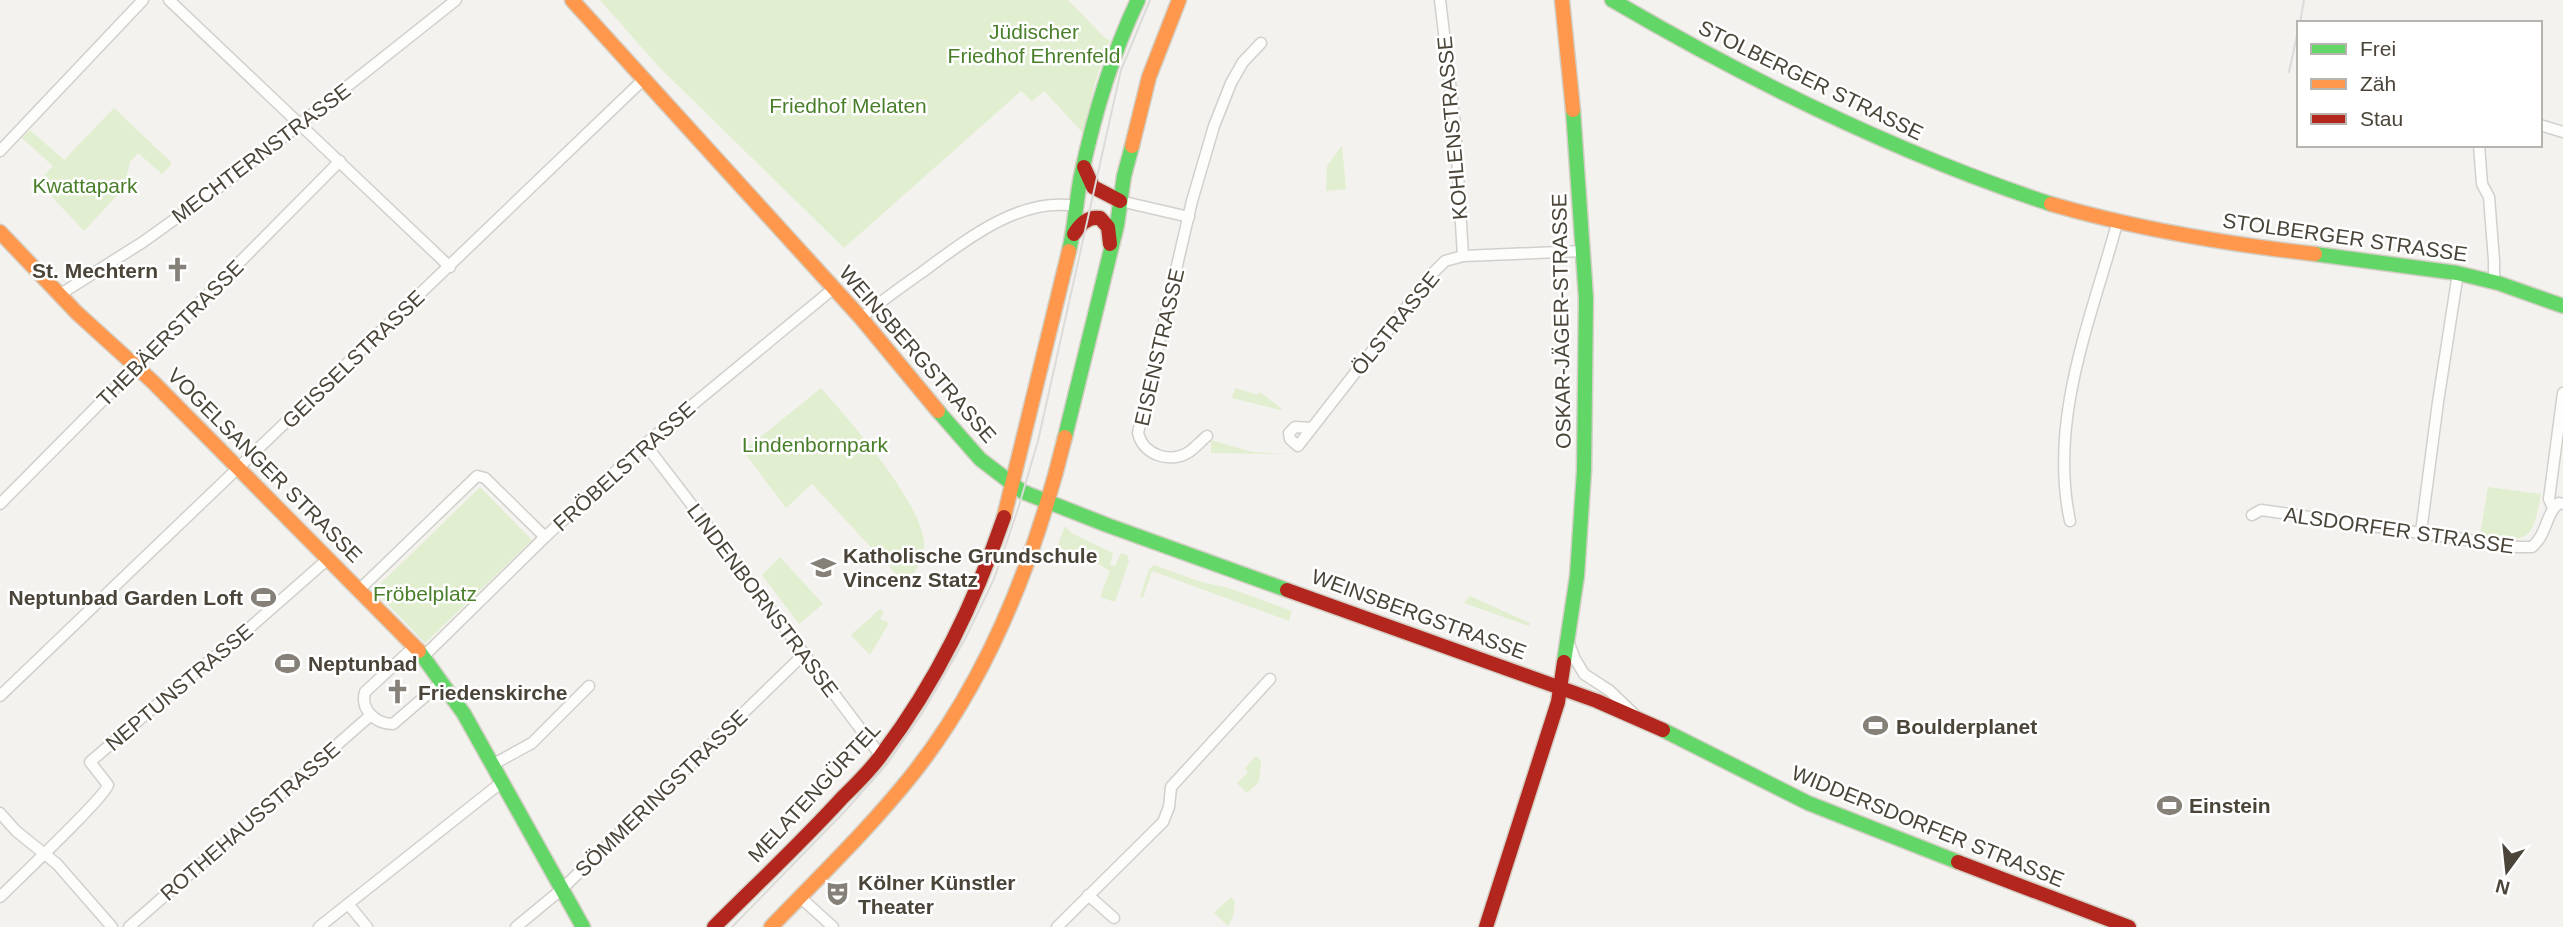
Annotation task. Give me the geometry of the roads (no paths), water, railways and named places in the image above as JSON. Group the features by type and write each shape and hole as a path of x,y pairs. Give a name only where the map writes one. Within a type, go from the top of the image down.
{"street":[{"path":"0,151 143,0"},
{"path":"169,0 450,267"},
{"name":"MECHTERNSTRASSE","path":"59,295 143,242 212,193 456,0"},
{"name":"WEINSBERGSTRASSE","path":"572,0 834,288 957,435 980,459 1013,486 1048,503 1561,688"},
{"name":"MELATENGÜRTEL","path":"714,927 881,757 926,690 951,645 989,560 1013,486 1072,238 1075,206 1084,167 1107,80 1138,0"},
{"path":"771,927 906,784 949,722 998,630 1023,574 1048,503 1111,249 1124,176 1149,78 1180,0"},
{"name":"KOHLENSTRASSE","path":"1440,0 1456,134 1463,256"},
{"name":"OSKAR-JÄGER-STRASSE","path":"1486,927 1561,688 1577,576 1584,482 1586,299 1577,137 1562,0"},
{"name":"STOLBERGER STRASSE","path":"1612,0 1768,86 1879,141 2053,205 2178,234 2458,273 2494,281 2563,306"},
{"name":"EISENSTRASSE","path":"1207,436 1187,453 1162,457 1149,452 1140,441 1138,433 1210,138 1223,101 1243,62 1262,43"},
{"name":"GEISSELSTRASSE","path":"0,696 644,79"},
{"path":"2542,126 2563,132"},
{"path":"2479,147 2482,184 2489,197 2494,281"},
{"name":"THEBÄERSTRASSE","path":"0,504 340,161"},
{"path":"1084,167 1093,187 1120,201 1189,217"},
{"path":"860,318 974,235 1032,209 1060,203 1075,206"},
{"path":"1072,238 1082,221 1094,216 1099,217 1107,226 1111,249"},
{"path":"2070,521 2065,498 2064,455 2069,401 2118,220"},
{"name":"VOGELSANGER STRASSE","path":"0,232 59,295 137,367 419,651 443,681 583,927"},
{"name":"ÖLSTRASSE","path":"1312,428 1445,261 1463,256 1583,251"},
{"path":"2421,533 2458,273"},
{"name":"FRÖBELSTRASSE","path":"419,651 645,443 834,288"},
{"path":"2558,506 2550,499 2563,393"},
{"name":"LINDENBORNSTRASSE","path":"645,443 881,757"},
{"path":"360,589 477,476 485,478 545,537"},
{"name":"ALSDORFER STRASSE","path":"2252,515 2261,510 2532,547 2541,539 2558,506"},
{"name":"NEPTUNSTRASSE","path":"43,852 106,792 108,785 90,762 329,558"},
{"path":"1568,642 1584,674 1610,691 1639,718"},
{"path":"419,651 365,692 363,701 371,715 377,721 393,724 443,681"},
{"name":"SÖMMERINGSTRASSE","path":"516,927 562,889 803,655"},
{"path":"1057,927 1163,822 1169,807 1171,787 1270,678"},
{"path":"492,765 532,743 589,686"},
{"name":"WIDDERSDORFER STRASSE","path":"1561,688 1639,718 1808,803 2129,927"},
{"name":"ROTHEHAUSSTRASSE","path":"129,927 371,715"},
{"path":"319,927 502,782"},
{"path":"1,819 43,852 73,881 112,927"},
{"path":"0,897 43,852"},
{"path":"1088,895 1114,918"},
{"path":"800,897 833,927"},
{"path":"349,905 367,927"}],"tram line":[{"path":"732,927 887,764 923,712 965,639 994,579 1038,441 1121,70 1150,0"},
{"path":"2300,21 2304,0"},
{"path":"2289,72 2297,35"}],"place":[{"name":"St. Mechtern","path":"178,270"},
{"name":"Katholische Grundschule Vincenz Statz","path":"823,567"},
{"name":"Neptunbad Garden Loft","path":"263,597"},
{"name":"Neptunbad","path":"288,663"},
{"name":"Friedenskirche","path":"398,692"},
{"name":"Boulderplanet","path":"1876,726"},
{"name":"Einstein","path":"2169,805"},
{"name":"Kölner Künstler Theater","path":"838,894"}],"park label":[{"name":"Jüdischer Friedhof Ehrenfeld","path":"1034,43"},
{"name":"Friedhof Melaten","path":"848,105"},
{"name":"Kwattapark","path":"85,185"},
{"name":"Lindenbornpark","path":"815,444"},
{"name":"Fröbelplatz","path":"425,593"}]}
